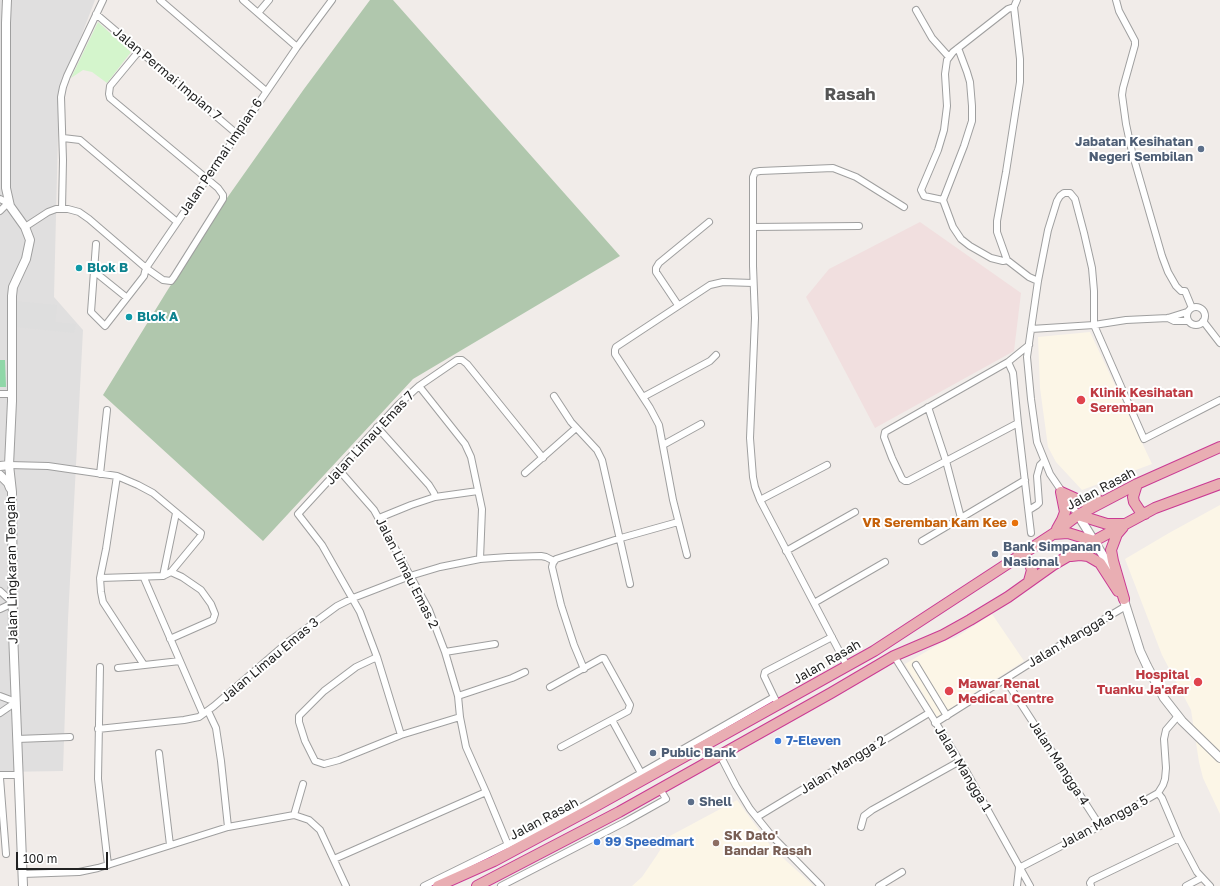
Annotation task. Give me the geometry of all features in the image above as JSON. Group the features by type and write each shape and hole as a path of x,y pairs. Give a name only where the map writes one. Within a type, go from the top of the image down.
{"highway":[{"name":"Jalan Rasah","path":"438,886 494,860 585,812 776,701 874,651 1053,534 1078,515 1110,497 1220,447"},
{"path":"1137,484 1133,497 1134,502 1140,511 1145,514"},
{"path":"477,886 488,883 620,812 894,656 919,646 956,627 1094,541 1155,508 1220,484"},
{"path":"1061,492 1075,499 1090,503 1110,497"},
{"path":"1053,534 1065,512 1061,492"},
{"path":"1078,515 1107,524 1126,524"},
{"path":"1125,602 1111,550 1117,534 1126,524"},
{"path":"1053,534 1068,534 1094,541"},
{"path":"1069,556 1088,556 1100,563 1125,602"},
{"path":"1017,557 1024,557 1030,562 1032,570 1029,581"}],"street":[{"name":"Jalan Lingkaran Tengah","path":"7,0 3,23 6,188 8,203 30,236 30,244 26,259 13,287 12,296 12,394 9,465 12,492 12,603 18,774 24,886"},
{"path":"62,209 63,138 61,97 67,76 103,0"},
{"path":"160,0 266,91"},
{"path":"243,0 297,46"},
{"path":"258,13 269,0"},
{"name":"Jalan Permai Impian 6","path":"95,272 91,312 105,326 126,297 144,276 146,268 266,91 297,46 332,0"},
{"path":"1017,0 1014,7 1020,59 1020,82 996,226 998,239 1008,260 1028,277 1038,282"},
{"path":"1116,0 1119,11 1135,41 1122,95 1128,134 1162,256 1171,279 1181,291 1185,291 1192,308"},
{"path":"942,200 924,196 921,190 938,150 944,130 947,106 945,74 948,57 1008,9 1014,7"},
{"path":"916,10 932,38 948,57"},
{"name":"Jalan Permai Impian 7","path":"96,14 237,134"},
{"path":"958,48 964,61 970,82 972,121 964,146 942,200 953,227 961,239 991,258 1002,261 1008,260"},
{"path":"25,227 48,212 56,209 79,212 146,268 163,280 171,281 174,277 223,199 221,191 207,178 110,98 110,86 139,51"},
{"path":"63,138 80,140 177,222"},
{"path":"847,666 760,500 753,477 750,438 755,318 753,283 753,177 756,172 760,171 833,168 856,177 904,207"},
{"path":"1220,400 1144,439 1094,325 1094,290 1092,268 1075,199 1070,193 1064,193 1057,200 1048,230 1038,282 1027,357 1037,442 1050,474 1104,557 1125,602 1147,666 1164,698 1178,716 1220,758"},
{"path":"0,199 8,203 0,211"},
{"path":"678,305 656,272 656,268 659,263 709,222"},
{"path":"753,226 859,226"},
{"path":"96,244 95,272 126,297"},
{"path":"686,555 673,500 659,425 615,350 616,347 703,289 718,282 753,283"},
{"path":"1031,330 1094,325 1126,320 1168,318 1197,307 1202,310 1205,315 1203,321 1198,325 1188,321 1174,321 1168,318"},
{"path":"1187,312 1188,321"},
{"path":"1203,321 1220,343"},
{"path":"1018,423 908,481 902,479 884,437 888,428 1008,362 1029,345"},
{"path":"643,397 710,361 716,356"},
{"name":"Jalan Limau Emas 7","path":"353,598 322,545 298,514 377,427 419,386 457,360 462,360 467,364 543,458"},
{"path":"1008,362 1013,373 1031,533"},
{"path":"419,386 465,444 471,457 482,509 480,559"},
{"path":"0,394 12,394"},
{"path":"554,396 571,422 597,450 602,460 630,584"},
{"path":"928,407 946,461 961,518"},
{"path":"100,474 107,410"},
{"path":"663,445 701,424"},
{"path":"377,427 431,488 435,497"},
{"path":"525,473 576,428"},
{"path":"1029,510 1037,506 1039,503 1037,476 1040,465 1044,461"},
{"path":"760,500 827,465"},
{"path":"0,466 48,466 117,476 138,484 153,493 200,533 200,537 171,572 163,576 144,578 100,578"},
{"name":"Jalan Limau Emas 2","path":"339,470 379,518 429,610 445,652 458,696 460,717 466,748 508,845"},
{"path":"0,475 8,483 12,492"},
{"path":"117,476 100,578 103,602 144,665"},
{"path":"922,541 1025,480"},
{"path":"379,518 410,504 435,497 478,491"},
{"path":"786,551 855,512"},
{"path":"163,576 176,513"},
{"path":"584,669 574,645 562,605 552,567 554,561 620,538 678,522"},
{"name":"Jalan Limau Emas 3","path":"98,729 184,720 206,713 288,642 337,606 353,598 410,576 440,567 480,559 541,556 554,561"},
{"path":"814,603 885,562"},
{"path":"170,639 213,620 215,614 211,604 201,590 182,577 171,572"},
{"path":"144,578 180,661 206,713 216,728 228,827"},
{"path":"0,591 12,603 0,609"},
{"path":"353,598 365,623 377,657 401,735"},
{"name":"Jalan Mangga 3","path":"936,723 1125,602"},
{"path":"424,886 566,816 641,773 776,701 764,676 766,671 832,637"},
{"path":"445,652 495,644"},
{"name":"Jalan Mangga 1","path":"894,656 928,713 960,761 1030,886"},
{"path":"377,657 356,667 324,691 300,713 299,722 305,741 313,758 321,764 339,760 401,735 460,717"},
{"path":"550,687 604,658 630,704 628,711 561,747"},
{"path":"118,668 180,661"},
{"path":"916,665 947,716"},
{"path":"100,667 98,780 108,866"},
{"path":"458,696 479,690 525,672"},
{"name":"Jalan Mangga 4","path":"1005,679 1100,826"},
{"path":"0,696 16,702"},
{"path":"0,713 16,702"},
{"name":"Jalan Mangga 2","path":"757,817 928,713"},
{"name":"Jalan Mangga 5","path":"1019,868 1100,826 1158,793 1163,785 1166,774 1164,740 1166,730 1178,716"},
{"path":"612,720 641,773"},
{"path":"17,739 70,737"},
{"path":"159,752 170,845"},
{"path":"720,755 745,802 779,844 822,886"},
{"path":"861,826 864,816 872,810 960,761"},
{"path":"6,854 0,777 18,774"},
{"path":"294,815 303,784"},
{"path":"501,886 625,822 666,799 660,789"},
{"path":"334,860 486,792"},
{"path":"1158,793 1162,798 1179,838 1202,878 1210,886"},
{"path":"620,812 625,822"},
{"path":"23,874 79,872 108,866 228,827 294,815 309,820 315,824 323,836 346,886"},
{"path":"1091,886 1090,882 1092,880 1179,838"},
{"path":"1017,886 1019,868"},
{"path":"879,886 902,872"},
{"path":"1186,886 1202,878"}],"shaded area":[{"path":"0,0 95,0 59,94 54,297 83,330 68,619 63,771 0,772"},
{"path":"920,222 1021,293 1014,351 875,428 806,297 829,269"},
{"path":"15,301 57,305 55,322 76,324 74,333 14,327"},
{"name":"Klinik Kesihatan Seremban","path":"1090,332 1152,464 1082,490 1056,462 1048,447 1040,388 1038,337"},
{"name":"Hospital Tuanku Ja'afar","path":"1220,505 1220,814 1203,778 1191,710 1162,655 1125,559"},
{"name":"Mawar Renal Medical Centre","path":"992,614 1024,661 937,717 905,664 946,640 955,638"},
{"name":"SK Dato' Bandar Rasah","path":"737,800 773,849 814,886 632,886 642,877 668,837"}],"green space":[{"path":"370,0 393,0 620,256 413,379 263,541 103,395 167,291 227,198 304,89"},
{"path":"98,22 131,52 107,83 92,72 83,70 71,78"},
{"path":"0,360 5,360 6,387 0,387"}],"place":[{"name":"Jabatan Kesihatan Negeri Sembilan","path":"1201,149"},
{"name":"Blok B","path":"79,268"},
{"name":"Blok A","path":"129,317"},
{"name":"Klinik Kesihatan Seremban","path":"1081,400"},
{"name":"VR Seremban Kam Kee","path":"1015,523"},
{"name":"Bank Simpanan Nasional","path":"995,554"},
{"name":"Hospital Tuanku Ja'afar","path":"1198,682"},
{"name":"Mawar Renal Medical Centre","path":"949,691"},
{"name":"7-Eleven","path":"778,741"},
{"name":"Public Bank","path":"653,753"},
{"name":"Shell","path":"691,802"},
{"name":"99 Speedmart","path":"597,842"},
{"name":"SK Dato' Bandar Rasah","path":"716,843"}],"district":[{"name":"Rasah","path":"850,95"}]}
